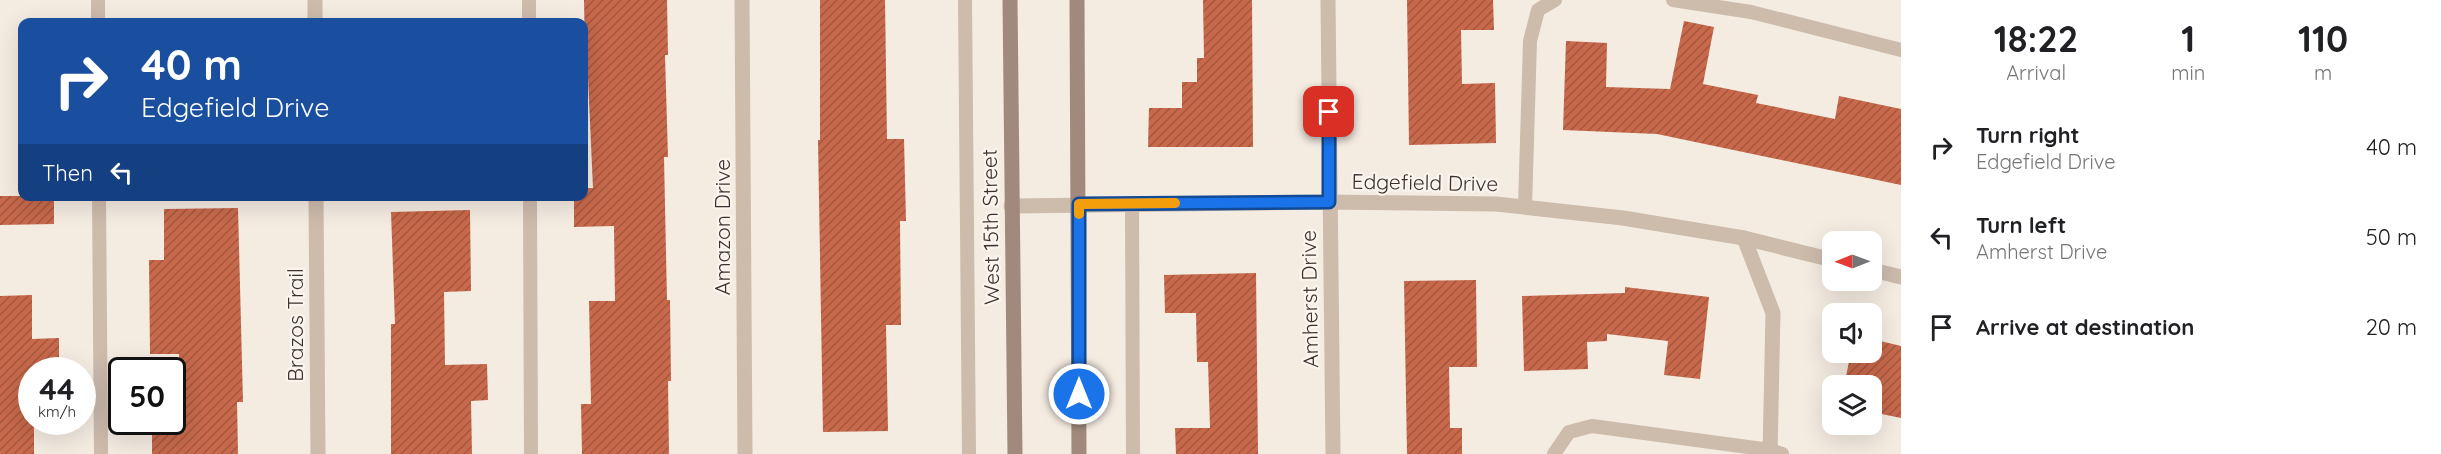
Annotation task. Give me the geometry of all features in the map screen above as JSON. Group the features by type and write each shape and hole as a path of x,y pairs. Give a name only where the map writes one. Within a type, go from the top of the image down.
{"main road":[{"name":"West 15th Street","path":"1010,0 1015,454"},
{"path":"1077,0 1079,454"}],"street":[{"path":"315,0 315,18"},
{"name":"Amazon Drive","path":"742,0 745,454"},
{"name":"Amherst Drive","path":"1328,0 1333,454"},
{"name":"Brazos Trail","path":"316,201 318,454"},
{"name":"Edgefield Drive","path":"1011,206 1329,202 1496,204 1623,218 1744,238 1822,257"},
{"path":"1744,238 1773,313 1774,453"},
{"path":"1882,272 1901,277"}],"lane":[{"path":"98,0 98,18"},
{"path":"529,0 529,18"},
{"path":"965,0 969,454"},
{"path":"1525,207 1530,41 1538,10 1555,0"},
{"path":"1673,0 1751,12 1901,50"},
{"path":"99,201 101,454"},
{"path":"530,201 531,454"},
{"path":"1132,204 1133,454"},
{"path":"1554,454 1569,432 1592,426 1774,453"}],"building":[{"path":"584,0 667,0 668,55 665,55 668,157 664,157 667,300 670,300 669,454 582,454 581,404 591,404 589,301 615,301 614,226 574,227 574,201 588,201 588,188 593,188 588,18 584,18"},
{"path":"820,0 885,0 887,139 904,139 906,221 900,221 901,325 886,325 888,431 823,432 818,140 820,140"},
{"path":"1203,0 1252,0 1253,147 1148,147 1149,108 1182,108 1182,82 1197,82 1197,58 1204,58"},
{"path":"1407,0 1493,0 1494,30 1461,30 1462,84 1495,83 1496,143 1409,145"},
{"path":"1684,21 1714,27 1703,84 1758,95 1756,103 1835,119 1839,96 1901,109 1901,185 1657,134 1563,130 1566,41 1607,43 1606,87 1670,89"},
{"path":"0,196 18,196 18,201 54,201 54,224 0,225"},
{"path":"238,208 243,402 237,402 238,454 152,454 152,435 186,435 186,357 179,357 179,354 150,354 149,260 164,260 164,209"},
{"path":"470,210 471,291 444,292 445,365 487,364 488,400 471,401 472,454 391,454 391,324 395,324 391,212"},
{"path":"1256,273 1258,454 1176,454 1175,428 1210,428 1208,362 1197,362 1196,313 1165,313 1164,275"},
{"path":"1476,280 1477,367 1449,367 1450,428 1462,428 1462,454 1407,454 1404,281"},
{"path":"1625,287 1709,297 1700,379 1664,375 1668,341 1607,334 1607,341 1587,342 1588,369 1524,371 1522,296 1625,293"},
{"path":"32,295 32,339 59,338 59,357 18,357 18,435 34,435 34,454 0,454 0,296"},
{"path":"1882,341 1901,346 1901,418 1882,414 1882,375 1846,375 1849,363 1882,363"}],"slow traffic":[{"path":"1079,214 1079,204 1175,203"}],"route":[{"path":"1079,394 1079,204 1329,202 1329,112"}]}
